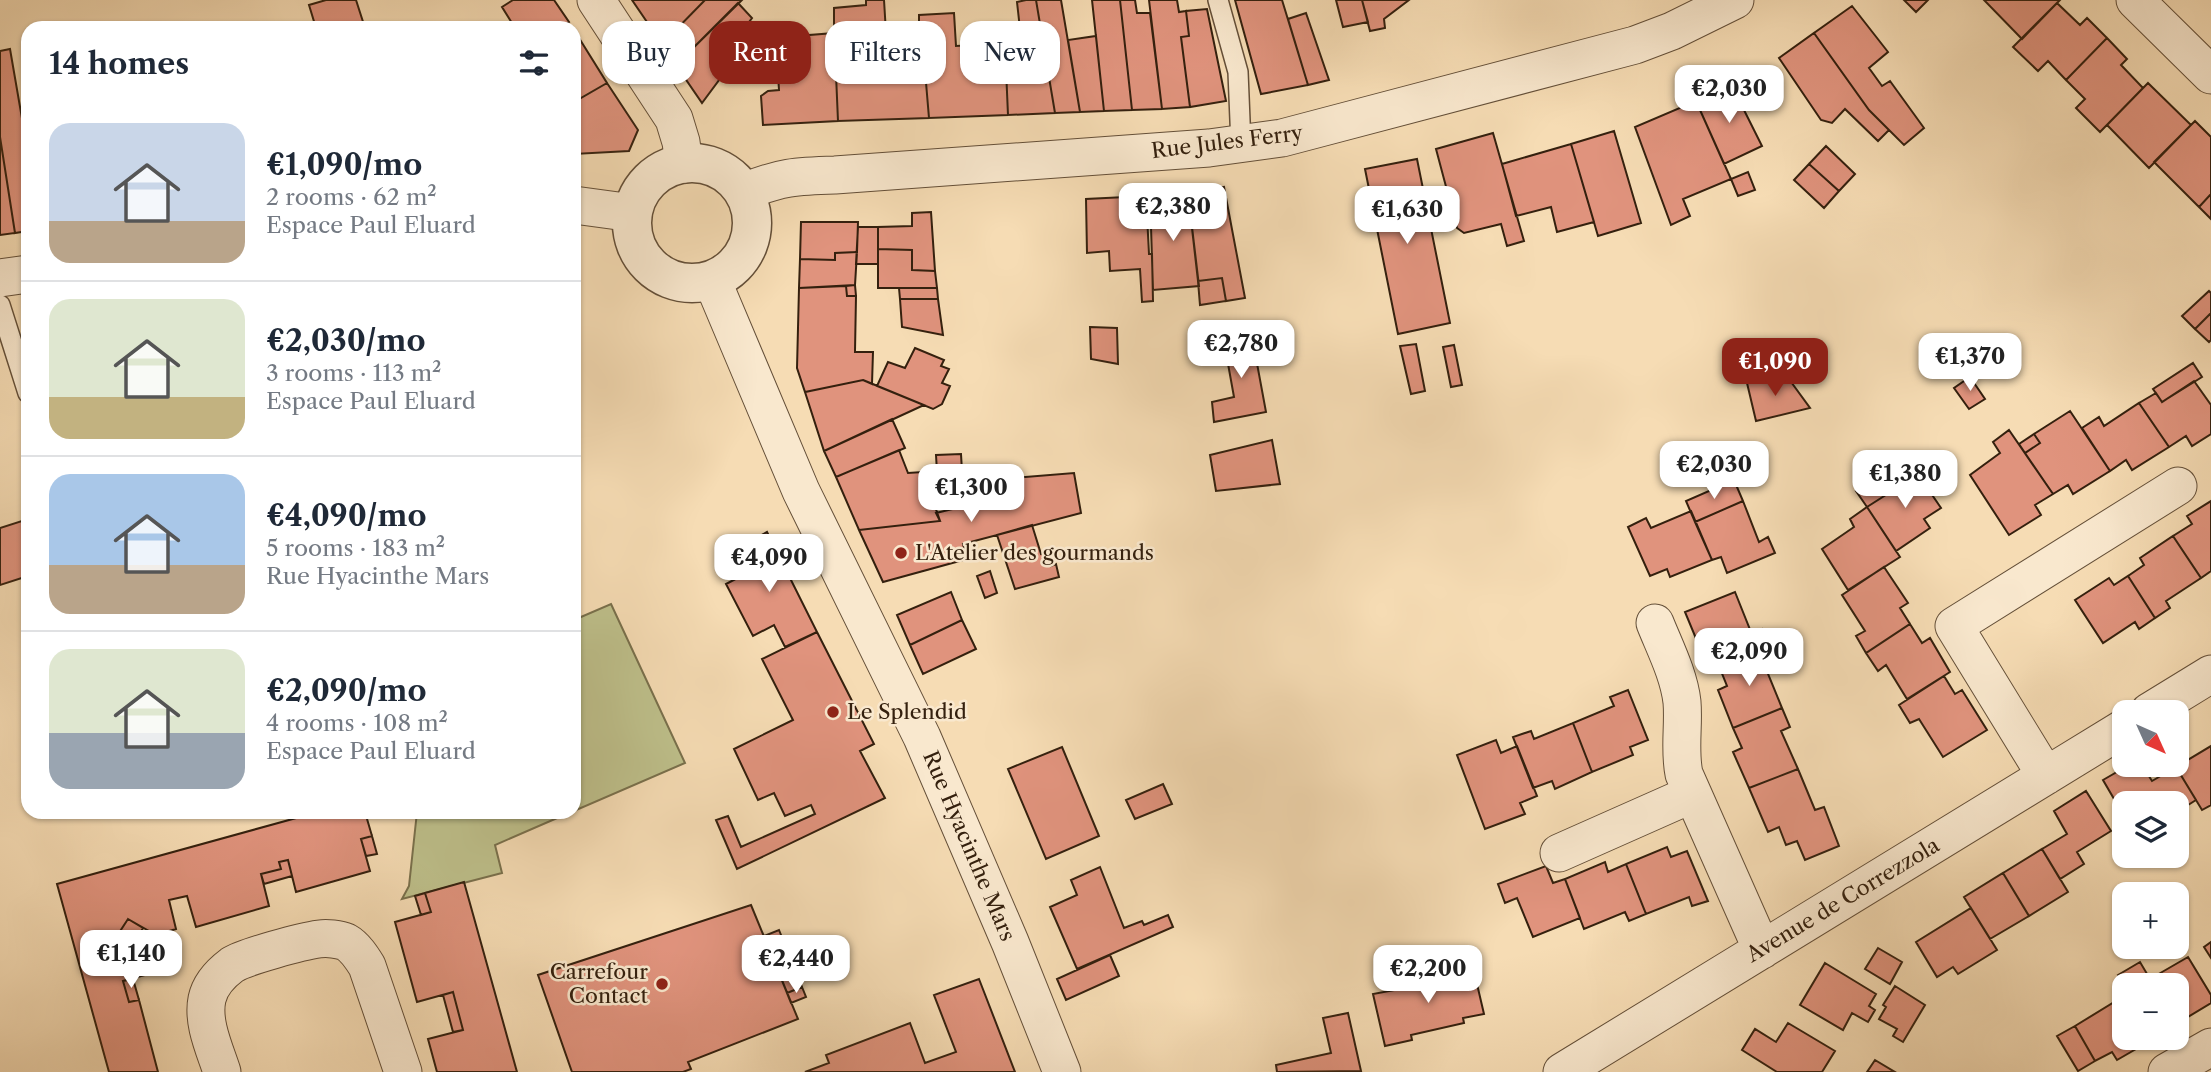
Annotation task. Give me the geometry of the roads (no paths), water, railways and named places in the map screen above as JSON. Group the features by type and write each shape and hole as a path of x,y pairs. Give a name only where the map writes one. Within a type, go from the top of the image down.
{"street":[{"path":"596,0 674,119 684,164"},
{"name":"Rue Jules Ferry","path":"744,192 770,181 794,176 1241,145 1319,130 1615,51 1672,31 1735,0"},
{"path":"2136,0 2211,75"},
{"path":"684,164 701,164 718,169 732,178 744,192 752,217 749,244 734,266 712,280 694,283 677,281 660,274 647,263 638,248 633,231 633,213 639,195 650,180 666,170 684,164"},
{"path":"581,206 633,213"},
{"path":"0,278 21,275"},
{"name":"Rue Hyacinthe Mars","path":"712,280 801,491 922,737 1010,942 1062,1072"},
{"path":"2046,776 1954,626 2178,486"},
{"path":"1656,623 1682,702 1681,759 1692,794 1762,950"},
{"path":"2169,700 2211,674"},
{"name":"Avenue de Correzzola","path":"1562,1072 2112,735"},
{"path":"1559,853 1692,794"},
{"path":"222,1072 206,1013 212,985 234,963 319,939 346,943 358,952 368,966 402,1072"},
{"path":"2167,1072 2211,1047"}],"lane":[{"path":"1218,0 1238,72 1241,145"},
{"path":"0,304 21,371"}],"place":[{"name":"L'Atelier des gourmands","path":"901,553"},
{"name":"Le Splendid","path":"833,712"},
{"name":"Carrefour Contact","path":"662,984"}]}
